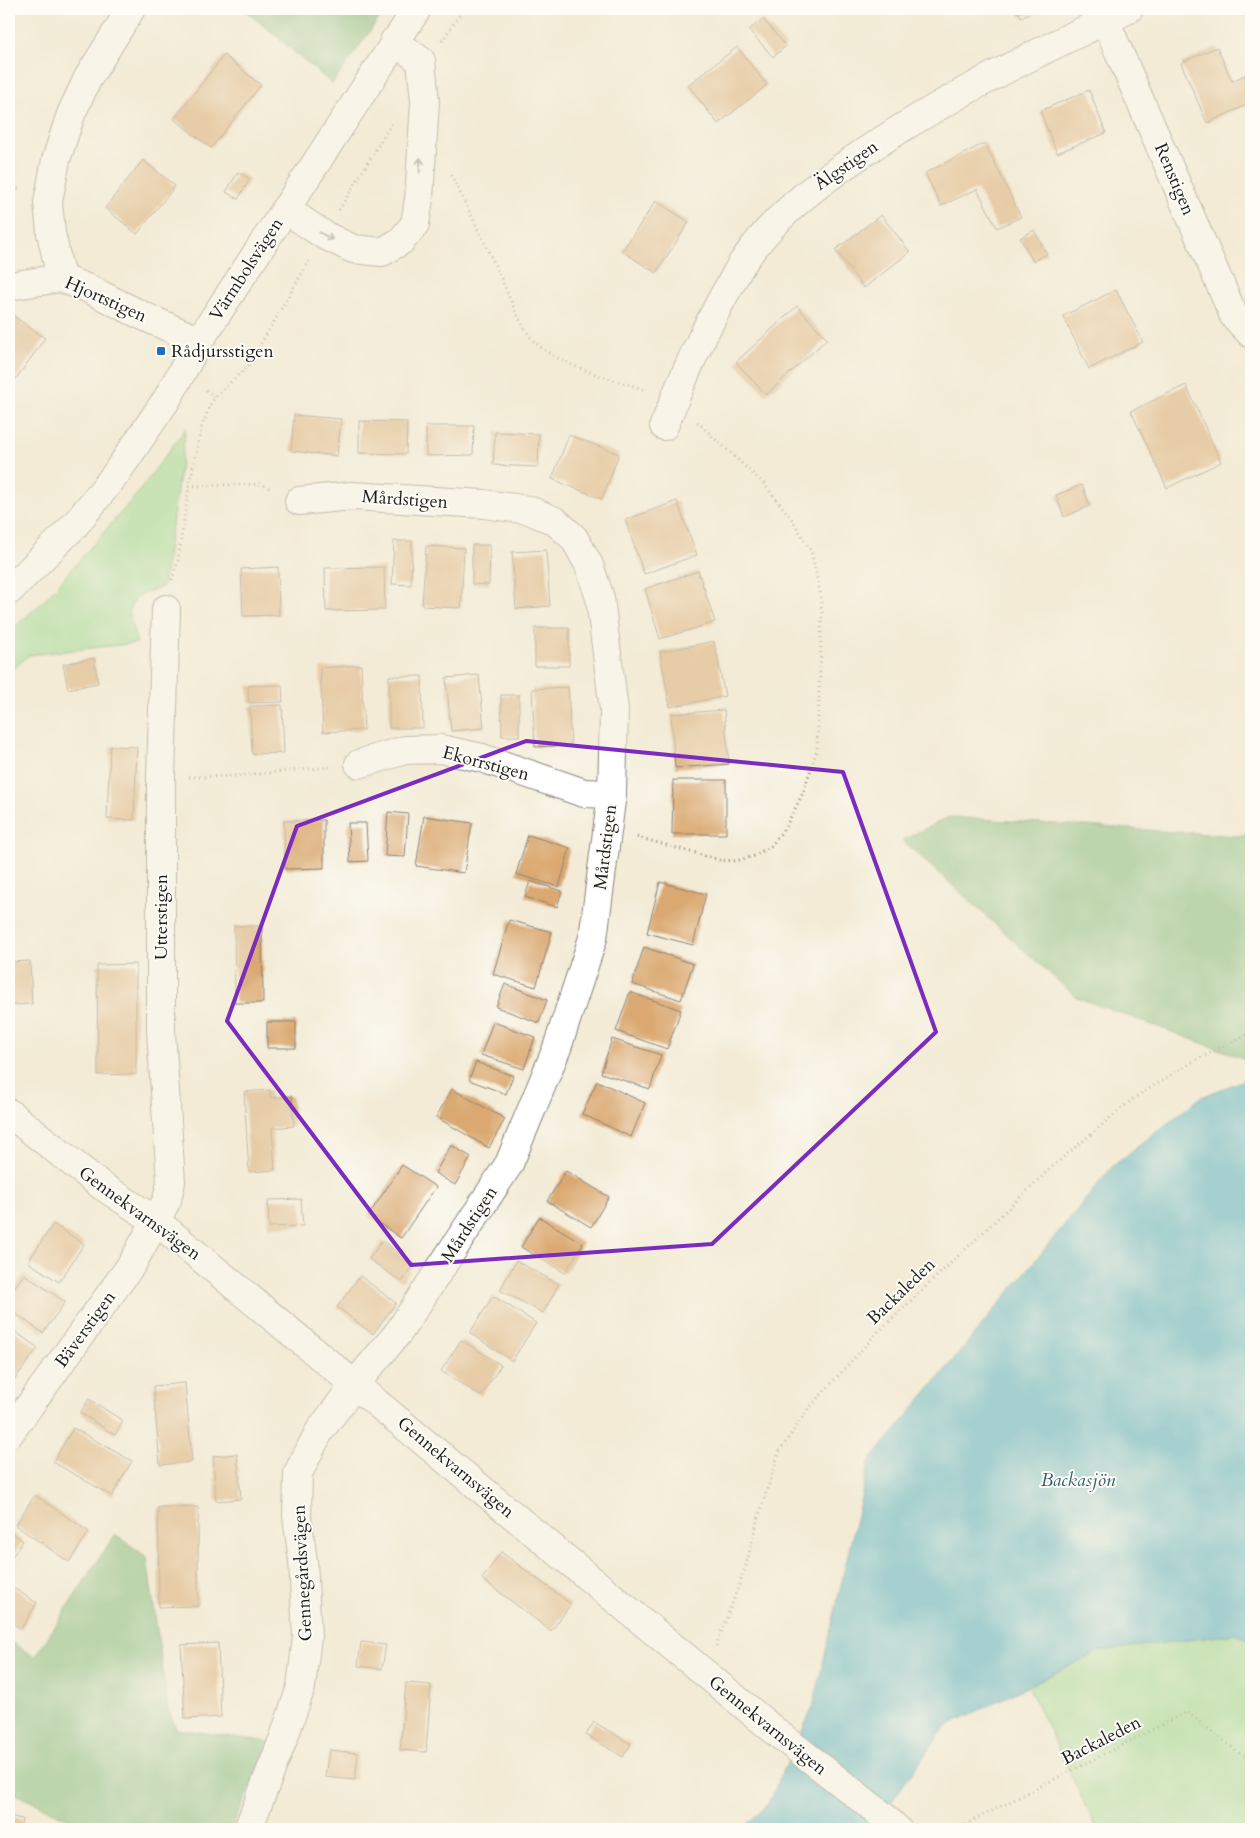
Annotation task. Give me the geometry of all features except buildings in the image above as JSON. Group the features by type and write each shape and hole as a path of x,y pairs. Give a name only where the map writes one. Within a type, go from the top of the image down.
{"street":[{"path":"61,278 51,233 48,202 56,160 71,114 88,78 131,9"},
{"name":"Värmbolsvägen","path":"9,591 75,525 115,475 167,400 199,341 394,41 417,9"},
{"name":"Renstigen","path":"1117,14 1234,316 1251,334"},
{"name":"Älgstigen","path":"668,416 704,333 743,262 774,224 809,190 900,129 962,92 1117,14"},
{"path":"285,209 324,236 353,249 382,252 401,241 415,224 419,199 425,101 421,61 394,41"},
{"name":"Hjortstigen","path":"9,286 61,278 89,289 199,341"},
{"name":"Mårdstigen","path":"299,501 352,496 484,504 529,510 556,521 574,538 589,564 600,598 614,710 612,794 593,938 557,1048 509,1164 398,1333 355,1384"},
{"name":"Utterstigen","path":"156,1221 168,1200 171,1182 170,1142 161,1031 161,777 166,609"},
{"name":"Ekorrstigen","path":"359,764 405,750 441,749 482,758 584,792 612,794"},
{"name":"Gennekvarnsvägen","path":"9,1113 102,1186 156,1221 780,1736 889,1822"},
{"name":"Bäverstigen","path":"9,1434 132,1264 156,1221"},
{"name":"Gennegårdsvägen","path":"248,1829 284,1737 301,1687 307,1637 303,1562 297,1516 298,1473 319,1432 355,1384"}],"path":[{"path":"422,74 464,9"},
{"path":"166,609 178,560 189,486 201,429 210,405 215,397 248,366 396,116"},
{"path":"420,160 444,162 522,322 537,344 563,360 588,371 646,390 668,416 706,428 764,484 791,518 811,551 820,591 822,612 817,750 803,793 786,826 772,846 754,856 736,861 720,860 638,837 608,832"},
{"path":"189,486 260,484 299,501"},
{"path":"161,777 235,776 359,764"},
{"name":"Backaleden","path":"706,1675 745,1569 757,1522 780,1452 809,1408 875,1335 1053,1166 1134,1098 1194,1060 1251,1034"},
{"name":"Backaleden","path":"956,1829 1188,1712 1239,1752 1251,1758"}],"highlighted area":[{"path":"526,741 843,772 936,1032 712,1244 411,1265 227,1021 297,826"}],"green space":[{"path":"244,9 386,9 332,84"},
{"path":"186,428 163,586 136,597 128,611 137,643 29,655 9,673 9,632 43,602 138,493"},
{"path":"949,817 1239,836 1251,831 1251,1061 1076,997 902,840"},
{"path":"115,1534 147,1557 168,1709 176,1729 271,1742 231,1829 116,1829 73,1821 9,1791 9,1641 35,1657"},
{"path":"1235,1634 1251,1640 1251,1829 1097,1829 1028,1686 1100,1651"}],"water":[{"name":"Backasjön","path":"1251,1077 1251,1640 1235,1634 1100,1651 945,1727 872,1829 742,1829 768,1804 813,1707 869,1462 1113,1166 1201,1097"}],"place":[{"name":"Rådjursstigen","path":"161,351"}]}
